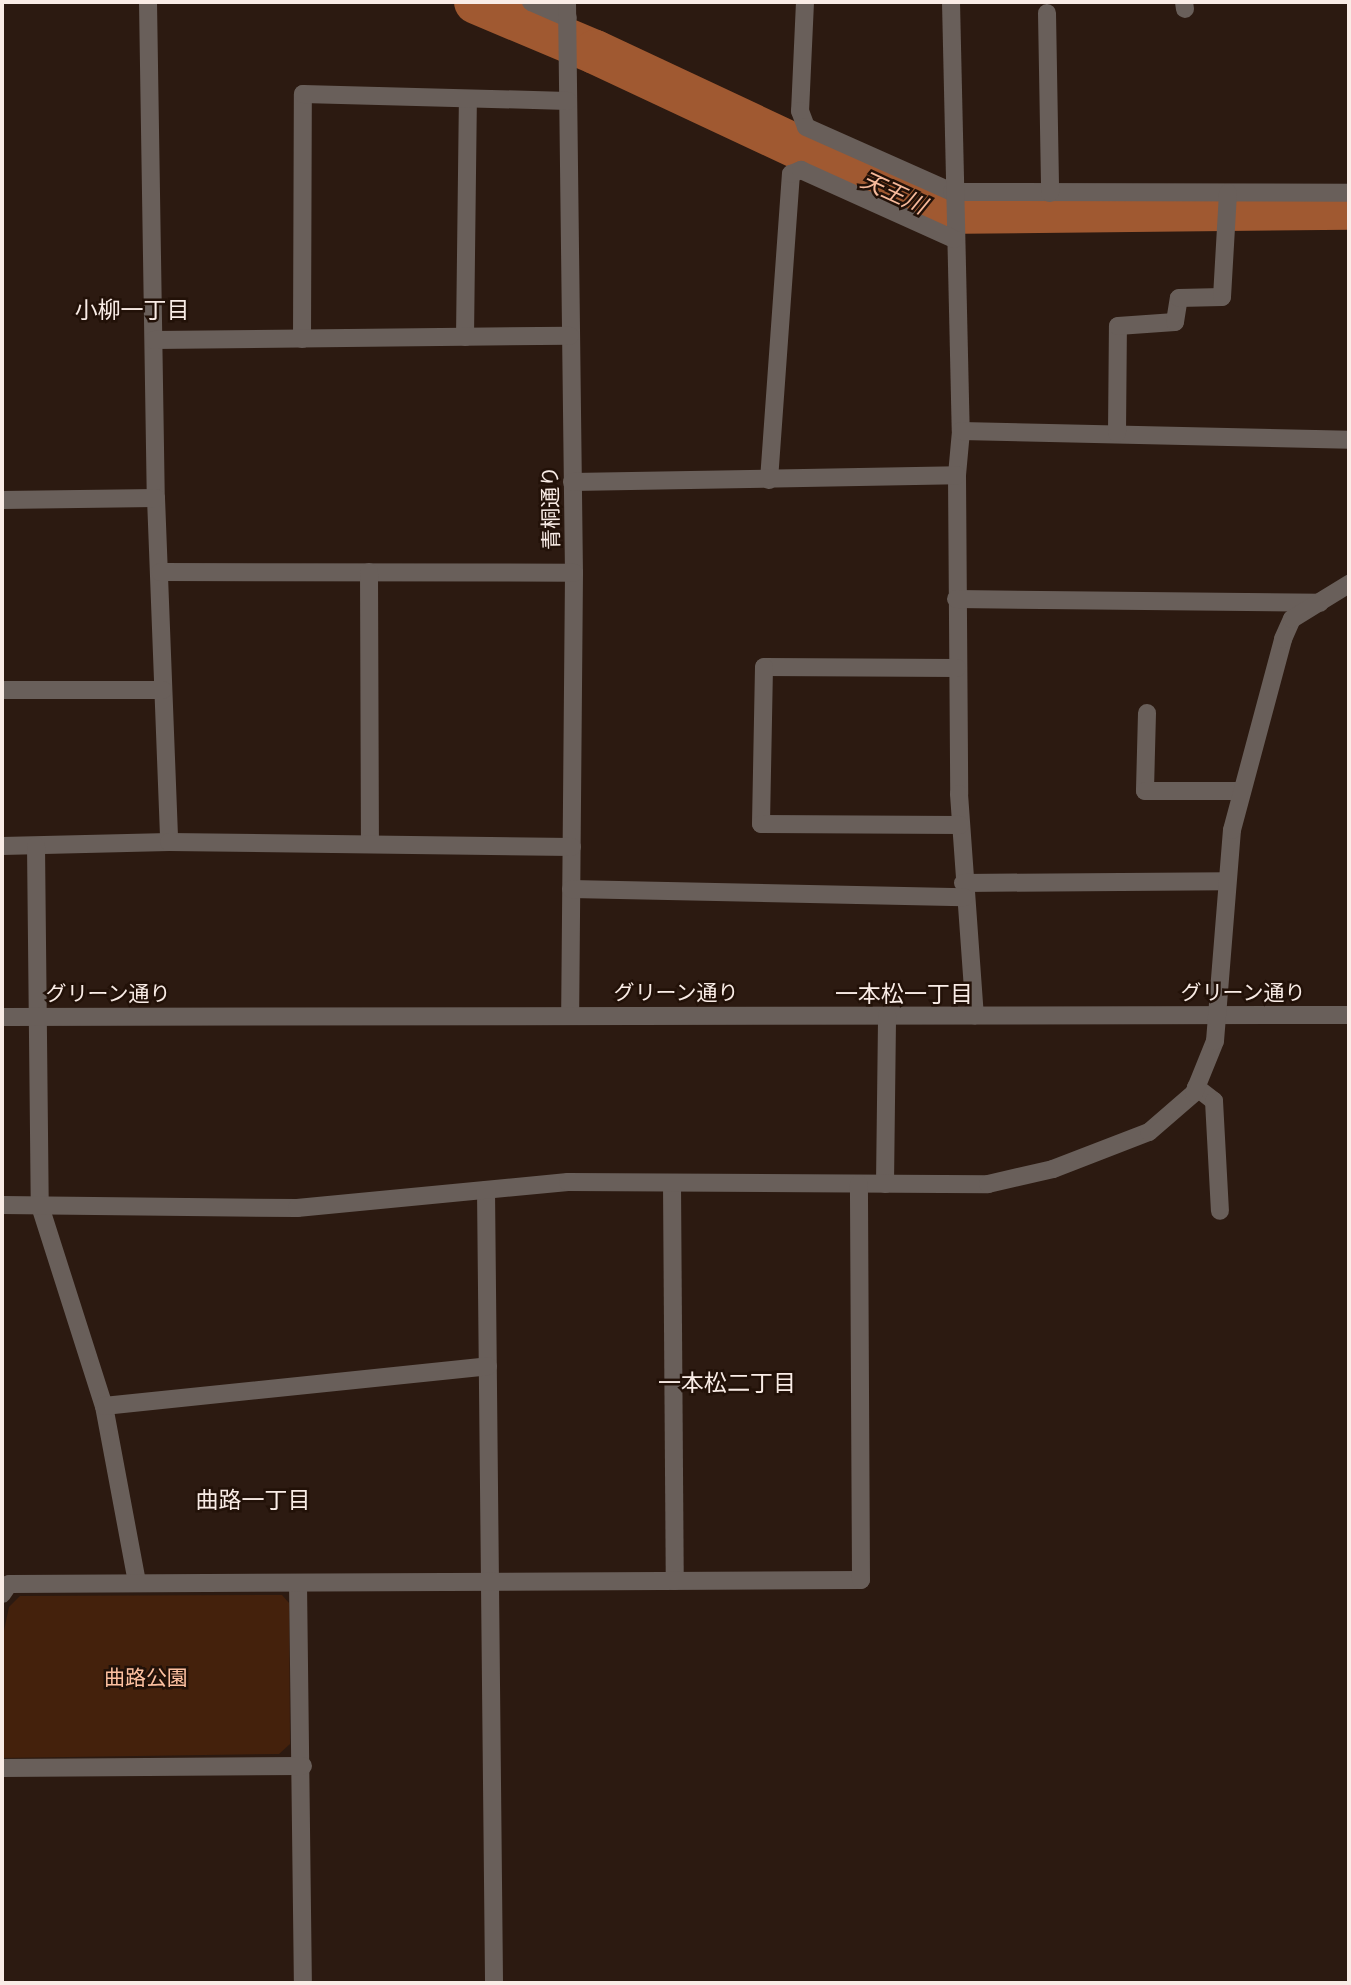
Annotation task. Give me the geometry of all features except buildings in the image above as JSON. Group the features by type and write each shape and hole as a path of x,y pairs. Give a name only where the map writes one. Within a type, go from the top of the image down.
{"street":[{"path":"148,2 156,498 169,842"},
{"path":"531,2 568,10"},
{"path":"805,2 800,111 806,127 952,192 1349,193"},
{"path":"951,2 956,112 952,192 961,431 957,475 956,599 960,825 975,1015"},
{"name":"青桐通り","path":"568,10 574,573 570,1014"},
{"path":"1047,13 1050,192"},
{"path":"302,339 303,94 568,101"},
{"path":"465,337 468,99"},
{"path":"769,480 791,174 800,170 954,239"},
{"path":"1117,433 1118,326 1175,321 1179,298 1222,297 1228,192"},
{"path":"154,340 570,336"},
{"path":"961,431 1349,440"},
{"path":"572,482 957,475"},
{"path":"2,499 156,498"},
{"path":"160,572 574,573"},
{"path":"369,572 370,844"},
{"path":"2,1205 297,1208 568,1182 988,1184 1053,1169 1149,1132 1196,1087 1215,1041 1219,1014 1226,881 1242,791 1283,639 1292,619 1323,603 1349,584"},
{"path":"956,599 1323,603"},
{"path":"957,668 764,667 761,824 960,825"},
{"path":"2,690 163,690"},
{"path":"1147,713 1145,791 1242,791"},
{"path":"2,846 169,842 572,847"},
{"path":"36,846 40,1206 104,1406 137,1583"},
{"path":"571,889 964,890 1226,881"},
{"name":"グリーン通り","path":"2,1017 570,1014 1349,1015"},
{"path":"885,1184 887,1015"},
{"path":"1196,1087 1214,1101 1220,1211"},
{"path":"672,1184 675,1581"},
{"path":"2,1594 9,1584 861,1580 859,1184"},
{"path":"486,1190 494,1983"},
{"path":"104,1406 488,1366"},
{"path":"298,1583 303,1766 303,1983"},
{"path":"2,1768 303,1766"}],"green space":[{"name":"曲路公園","path":"282,1595 289,1603 290,1744 279,1754 2,1758 2,1640 9,1607 20,1596"}],"waterway":[{"name":"天王川","path":"476,2 595,52 936,212 1349,208"}],"district":[{"name":"小柳一丁目","path":"132,309"},
{"name":"一本松一丁目","path":"904,993"},
{"name":"一本松二丁目","path":"727,1382"},
{"name":"曲路一丁目","path":"253,1499"}]}
